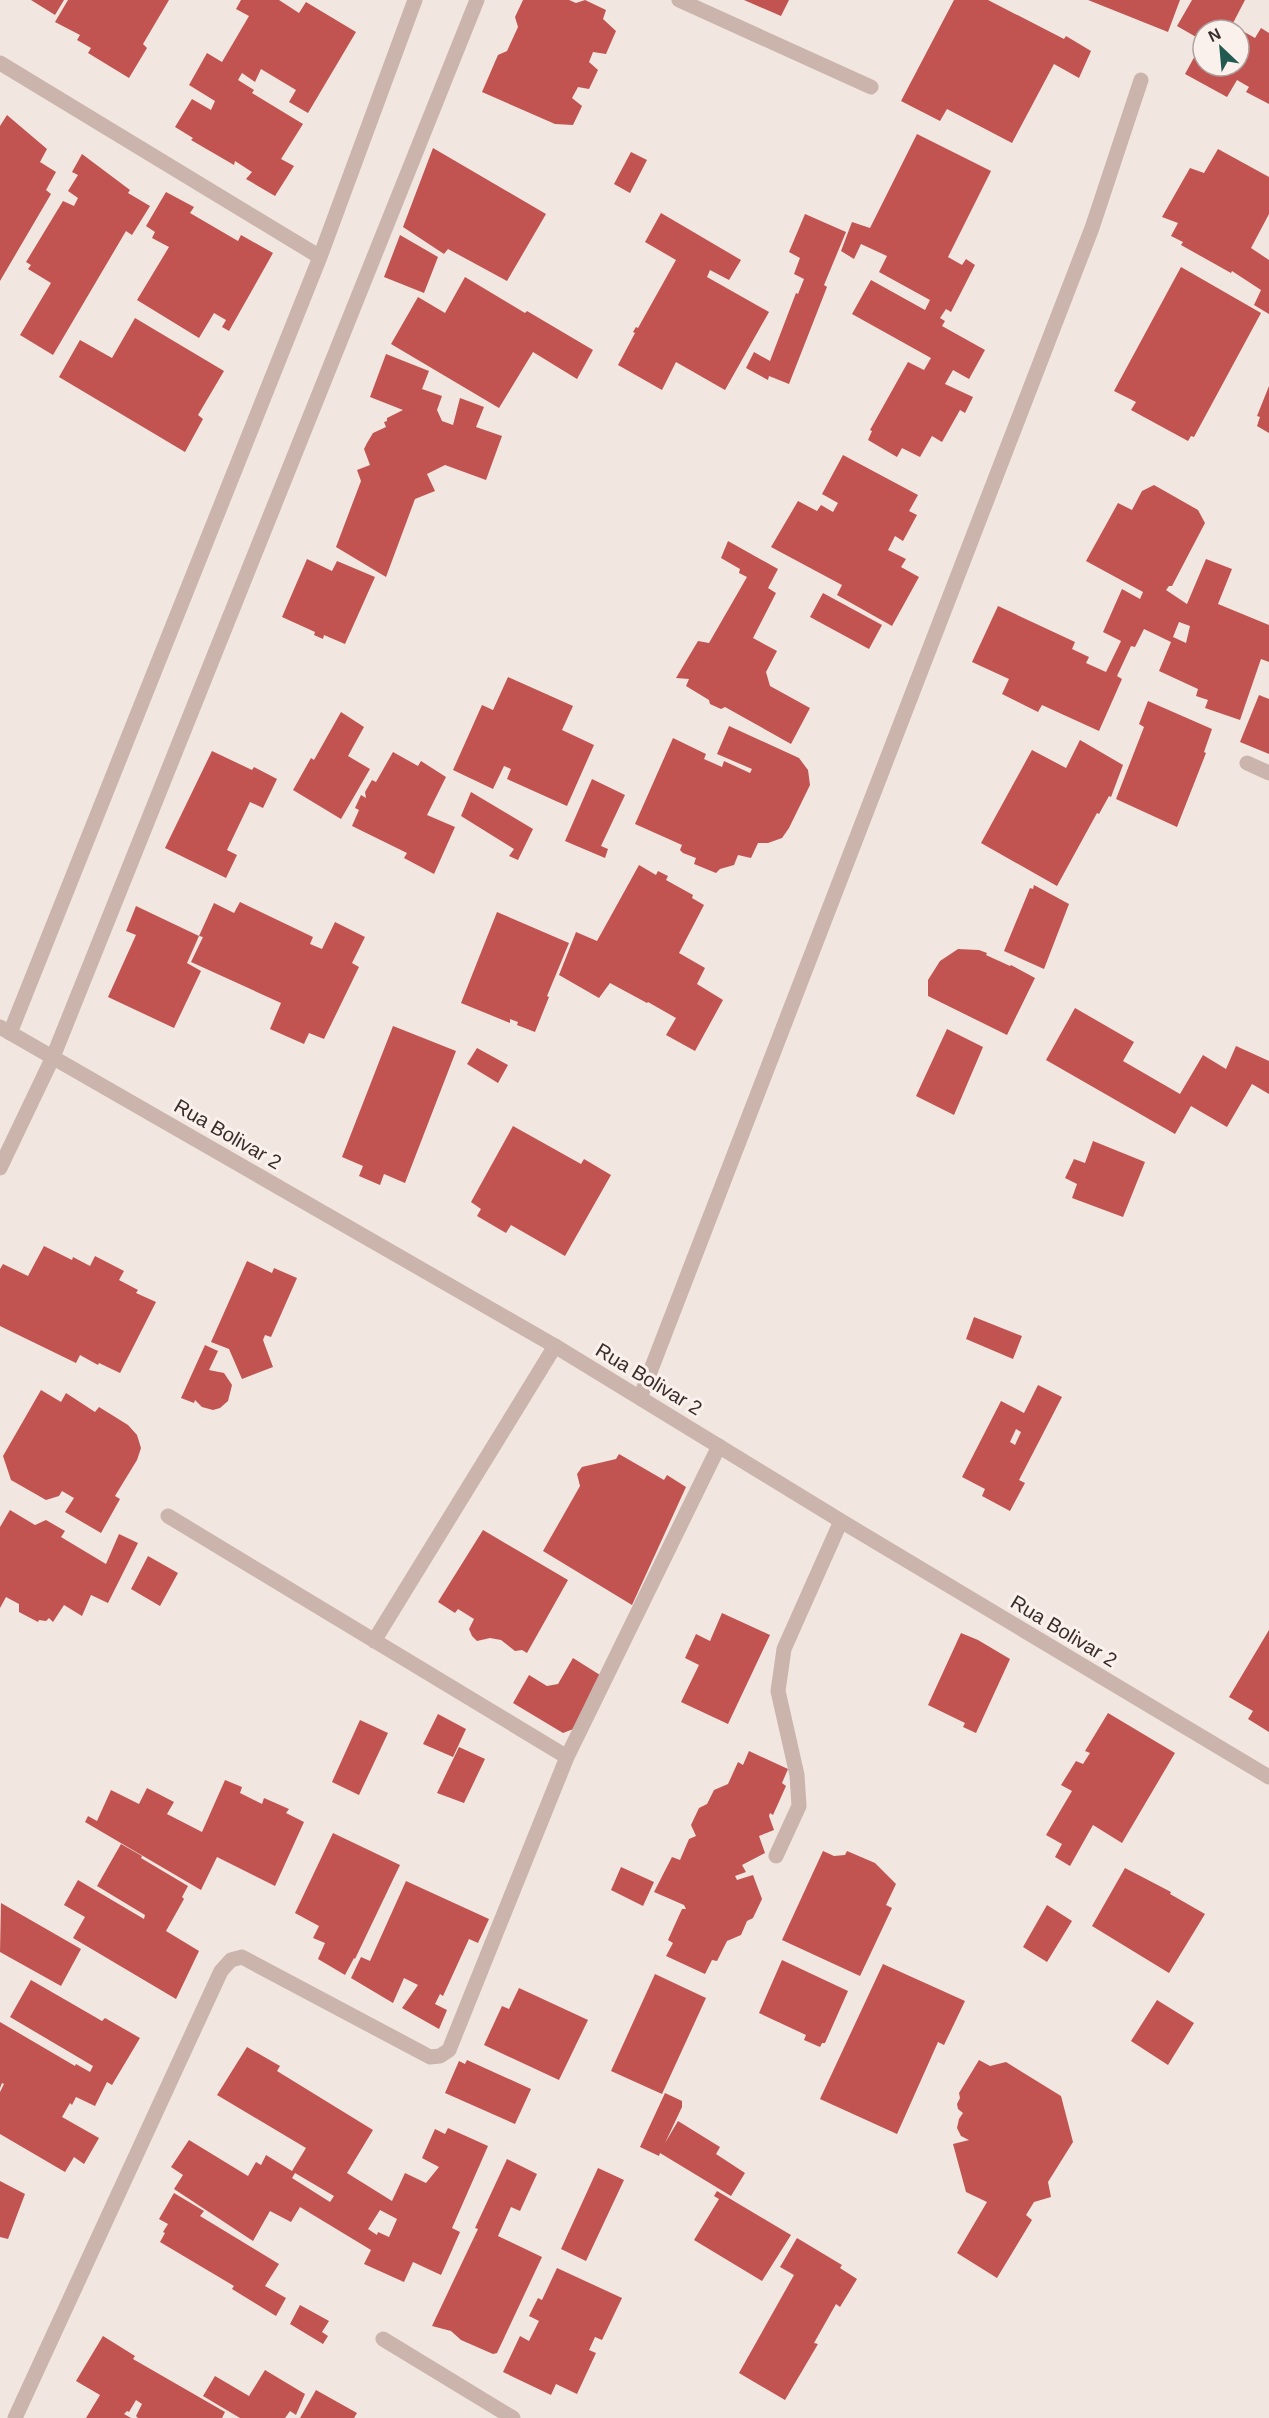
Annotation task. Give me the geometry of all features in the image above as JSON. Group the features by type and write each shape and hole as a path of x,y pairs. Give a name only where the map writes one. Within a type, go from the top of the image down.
{"street":[{"path":"5,1030 320,257 415,0"},
{"path":"0,1168 53,1057 477,0"},
{"path":"679,0 871,87"},
{"path":"0,63 320,257"},
{"path":"640,1398 1088,240 1141,80"},
{"path":"1247,763 1269,773"},
{"name":"Rua Bolivar 2","path":"5,1030 555,1346 1269,1778"},
{"path":"374,1641 555,1346"},
{"path":"15,2418 221,1971 231,1960 242,1957 430,2057 440,2056 449,2050 567,1756 719,1446"},
{"path":"168,1516 567,1756"},
{"path":"776,1856 799,1806 797,1775 778,1691 784,1648 841,1521"},
{"path":"382,2339 513,2418"}],"building":[{"path":"31,0 64,0 55,15"},
{"path":"68,0 169,0 143,44 147,48 129,78 88,53 91,48 77,40 80,35 55,22"},
{"path":"241,0 279,0 299,13 306,2 356,32 308,113 289,102 296,90 261,69 255,82 242,73 238,80 254,90 252,93 303,124 281,159 294,166 275,196 246,179 252,172 235,161 234,165 191,140 193,138 175,127 192,99 211,110 215,101 189,85 207,53 222,62 249,16 236,9"},
{"path":"523,0 569,0 576,3 585,0 606,10 603,19 616,31 606,54 593,52 589,62 598,70 589,89 578,87 572,98 582,106 573,125 555,124 482,92 498,55 507,51 518,27 515,17"},
{"path":"744,0 789,0 781,16"},
{"path":"954,0 988,0 1064,39 1066,36 1091,51 1079,78 1054,64 1012,143 947,109 940,121 901,101"},
{"path":"1088,0 1180,0 1168,32"},
{"path":"1192,0 1245,0 1236,18 1191,18 1191,34 1177,26"},
{"path":"1261,28 1269,33 1269,104 1246,92 1249,87 1237,80 1227,97 1192,78 1251,78 1251,36 1255,38"},
{"path":"1191,63 1191,77 1185,74"},
{"path":"7,115 47,149 40,162 56,172 46,190 51,194 0,281 0,126"},
{"path":"917,134 991,171 948,257 962,265 966,259 975,265 951,312 946,309 940,318 945,321 942,326 985,350 969,379 953,370 945,384 973,397 965,413 960,410 942,442 932,436 920,457 902,448 897,457 868,440 872,431 870,430 908,362 924,370 931,358 852,314 871,280 925,310 930,300 879,272 887,256 861,244 854,259 841,251 852,222 870,228"},
{"path":"433,148 546,214 507,281 448,249 444,254 403,227"},
{"path":"1218,149 1269,177 1269,214 1251,248 1269,260 1269,314 1254,305 1261,290 1232,271 1231,273 1181,245 1183,242 1171,236 1178,223 1162,217 1190,168 1204,173"},
{"path":"631,152 647,160 630,193 614,184"},
{"path":"82,154 130,190 128,193 150,206 132,235 126,231 53,355 20,335 51,283 28,269 31,265 26,262 63,201 74,206 78,198 68,191 78,175 72,172"},
{"path":"166,192 194,207 190,213 238,241 241,235 273,253 229,331 222,327 226,320 214,313 199,338 137,300 169,247 152,238 155,232 146,226"},
{"path":"661,213 741,260 729,280 710,270 707,277 769,312 725,390 676,362 662,390 618,365 635,333 633,332 636,327 638,328 676,260 645,242"},
{"path":"805,214 846,232 824,285 827,287 789,384 769,376 768,380 746,368 754,352 770,361 796,293 798,294 804,279 794,274 800,258 789,252"},
{"path":"400,235 438,257 424,293 384,277"},
{"path":"1181,267 1261,313 1194,437 1191,436 1188,441 1131,410 1136,402 1114,391"},
{"path":"465,277 593,350 577,379 533,352 499,408 391,344 418,297 445,313"},
{"path":"135,318 224,371 198,415 203,419 185,452 59,377 80,340 112,358"},
{"path":"386,354 429,371 422,389 442,396 437,410 442,421 453,425 460,398 484,407 476,427 502,436 486,480 445,465 427,474 435,491 415,499 386,577 336,547 361,481 357,470 370,465 364,449 373,433 386,427 384,422 387,418 403,410 370,397"},
{"path":"1269,386 1269,433 1257,426 1260,417 1257,416"},
{"path":"843,455 918,495 909,511 917,515 903,541 895,536 888,550 906,559 901,567 919,577 892,626 837,595 842,585 771,547 798,501 817,511 821,505 833,512 838,503 822,494"},
{"path":"1154,485 1198,510 1205,523 1172,586 1166,590 1187,604 1206,559 1232,569 1218,604 1269,625 1269,662 1261,659 1240,720 1205,708 1208,700 1196,696 1198,689 1159,671 1171,642 1144,629 1135,647 1131,646 1117,676 1122,679 1099,731 1042,705 1038,712 1002,694 1009,679 972,662 998,606 1075,642 1072,649 1089,657 1086,663 1106,672 1121,641 1103,632 1122,589 1140,599 1143,592 1086,561 1118,503 1132,510 1142,491","holes":["1179,622 1190,626 1186,643 1173,637"]},
{"path":"728,541 778,569 768,588 776,593 753,638 777,651 766,672 770,686 810,708 791,744 725,707 721,709 710,704 709,700 686,686 689,679 676,678 698,641 709,643 747,577 739,573 740,569 721,558"},
{"path":"307,559 332,571 337,561 375,577 345,644 324,635 323,639 314,635 315,632 282,617"},
{"path":"823,593 882,625 869,649 810,617"},
{"path":"508,677 573,706 562,730 594,745 567,806 507,779 511,769 504,766 493,789 453,770 482,705 493,710"},
{"path":"1259,695 1269,699 1269,754 1240,742"},
{"path":"1148,701 1212,729 1204,752 1206,753 1177,827 1116,799 1144,727 1139,724"},
{"path":"341,712 364,727 348,756 370,769 341,819 293,790 311,758 314,760"},
{"path":"729,726 799,758 808,770 810,785 782,838 768,843 758,843 751,858 738,855 734,865 720,869 716,873 694,864 696,858 683,853 680,850 682,845 635,824 673,738 706,754 704,759 722,767 724,761 750,773 752,769 717,754"},
{"path":"1080,740 1123,765 1111,797 1109,796 1099,814 1097,813 1057,886 981,843 1032,750 1066,768"},
{"path":"212,751 252,770 254,767 277,779 263,808 250,802 227,850 237,855 226,878 165,848"},
{"path":"393,752 418,766 421,761 446,777 427,815 455,827 434,874 404,858 407,853 352,826 359,810 355,808 361,795 366,798 365,792 372,780 376,782"},
{"path":"592,779 625,795 601,846 608,849 605,858 565,841"},
{"path":"471,792 533,829 518,860 509,856 514,849 461,816"},
{"path":"639,865 656,875 658,871 668,876 666,880 693,895 692,898 704,905 679,953 705,968 697,984 723,1000 695,1051 666,1035 676,1018 648,1002 610,983 599,998 559,975 576,932 597,941"},
{"path":"1034,885 1069,904 1044,969 1004,951 1030,888 1033,889"},
{"path":"240,902 313,937 310,944 322,949 335,922 365,937 352,963 359,967 324,1039 309,1033 304,1044 270,1029 281,1003 191,962 203,937 199,936 214,903 234,913"},
{"path":"136,906 199,936 187,963 201,971 174,1028 108,997 136,935 126,931"},
{"path":"497,912 569,943 535,1032 517,1025 518,1022 510,1019 510,1023 461,1003"},
{"path":"958,949 979,950 987,953 986,955 1035,978 1007,1035 928,996 928,980 940,961"},
{"path":"1075,1008 1134,1042 1123,1061 1180,1094 1203,1055 1226,1069 1236,1046 1269,1061 1269,1094 1252,1084 1227,1127 1191,1106 1175,1134 1046,1060"},
{"path":"393,1026 456,1051 405,1183 384,1174 380,1185 359,1176 363,1166 342,1157"},
{"path":"947,1029 983,1047 954,1115 916,1096"},
{"path":"477,1048 508,1065 498,1083 467,1064"},
{"path":"513,1126 581,1164 584,1159 611,1175 565,1256 511,1225 506,1233 477,1216 481,1209 471,1202"},
{"path":"1093,1141 1145,1162 1123,1217 1072,1198 1077,1184 1065,1178 1074,1159 1085,1163"},
{"path":"44,1246 90,1266 95,1256 124,1271 119,1280 138,1290 136,1293 156,1302 120,1373 80,1355 76,1363 0,1326 0,1269 3,1264 28,1276"},
{"path":"247,1261 272,1273 274,1268 297,1278 271,1337 265,1335 263,1340 273,1367 242,1379 229,1349 211,1342"},
{"path":"974,1317 1022,1336 1013,1359 966,1339"},
{"path":"205,1345 218,1351 209,1370 224,1373 232,1385 228,1401 220,1408 213,1410 202,1407 195,1400 194,1403 181,1398"},
{"path":"1038,1385 1062,1397 1019,1480 1025,1483 1010,1511 982,1496 985,1489 962,1477 1001,1401 1024,1413","holes":["1016,1429 1021,1432 1015,1445 1010,1442"]},
{"path":"41,1390 61,1402 66,1393 95,1412 99,1407 128,1425 137,1435 141,1448 137,1460 115,1496 120,1499 101,1533 65,1512 74,1498 62,1491 59,1496 46,1500 11,1480 3,1456"},
{"path":"619,1454 664,1480 667,1475 686,1487 632,1605 543,1551 580,1486 577,1474 582,1467 616,1459"},
{"path":"10,1510 35,1525 46,1520 65,1531 61,1537 106,1564 119,1534 138,1543 108,1603 91,1595 82,1616 64,1605 53,1622 49,1618 38,1622 19,1612 19,1604 6,1597 0,1608 0,1527"},
{"path":"483,1530 568,1580 527,1653 522,1650 515,1651 501,1640 490,1638 477,1641 469,1629 474,1619 458,1609 455,1613 438,1602"},
{"path":"148,1556 178,1573 160,1606 131,1589"},
{"path":"722,1613 770,1635 728,1724 681,1702 699,1665 685,1658 696,1634 710,1641"},
{"path":"1269,1630 1269,1732 1248,1719 1253,1711 1229,1697"},
{"path":"961,1633 1010,1659 976,1733 963,1727 965,1723 928,1705"},
{"path":"573,1658 600,1675 576,1728 563,1733 513,1703 529,1675 547,1686 558,1684"},
{"path":"1108,1713 1175,1753 1122,1843 1093,1825 1070,1866 1055,1857 1062,1844 1046,1835 1072,1791 1061,1785 1076,1761 1083,1764 1090,1753 1085,1751"},
{"path":"438,1714 466,1729 453,1757 423,1744"},
{"path":"360,1720 388,1733 359,1795 332,1782"},
{"path":"459,1747 485,1759 464,1803 437,1793"},
{"path":"749,1751 788,1769 782,1783 786,1786 773,1815 770,1813 769,1816 774,1830 759,1836 765,1853 742,1865 746,1872 735,1876 737,1880 753,1875 762,1899 753,1918 747,1921 741,1935 727,1941 717,1961 712,1960 705,1974 666,1956 673,1943 668,1940 682,1909 686,1909 684,1905 654,1892 672,1857 680,1860 689,1839 696,1836 691,1825 699,1808 707,1804 714,1790 728,1784 738,1762 743,1765"},
{"path":"225,1780 242,1787 240,1793 262,1804 264,1798 289,1809 286,1813 304,1822 275,1886 217,1857 201,1890 85,1822 88,1816 97,1821 111,1790 139,1804 147,1788 174,1802 167,1814 202,1832"},
{"path":"333,1833 400,1865 345,1975 318,1959 325,1943 313,1938 319,1926 295,1913"},
{"path":"121,1844 188,1886 182,1897 184,1899 166,1931 199,1951 176,1999 73,1938 85,1917 64,1905 78,1880 144,1919 145,1915 97,1886"},
{"path":"823,1851 834,1856 845,1855 847,1851 875,1863 896,1884 886,1905 892,1908 860,1976 782,1940"},
{"path":"621,1867 654,1882 643,1906 611,1890"},
{"path":"1125,1868 1171,1892 1170,1894 1205,1914 1169,1973 1092,1926"},
{"path":"406,1881 489,1919 478,1943 469,1939 443,1996 440,1994 435,2004 447,2010 439,2029 402,2008 418,1985 404,1978 393,2003 351,1978 361,1957 370,1961"},
{"path":"1,1903 81,1949 61,1986 0,1952"},
{"path":"1047,1905 1072,1921 1047,1962 1023,1947"},
{"path":"782,1960 848,1991 825,2043 822,2043 820,2047 804,2040 806,2035 759,2013"},
{"path":"883,1964 965,2001 944,2045 938,2042 897,2134 820,2099"},
{"path":"655,1974 706,1998 662,2094 611,2071"},
{"path":"31,1980 102,2021 105,2018 140,2038 112,2085 107,2082 95,2106 76,2097 62,2117 99,2138 84,2164 74,2157 65,2172 0,2134 0,2092 4,2084 2,2083 0,2088 0,2022 75,2066 76,2064 90,2072 93,2066 10,2017"},
{"path":"519,1988 588,2020 559,2080 484,2045 502,2006 509,2009"},
{"path":"1157,2000 1194,2023 1168,2065 1131,2041"},
{"path":"247,2047 280,2066 277,2071 373,2130 347,2173 392,2201 405,2173 426,2183 439,2167 422,2158 435,2129 445,2134 448,2128 488,2146 452,2228 460,2232 441,2275 413,2262 404,2282 364,2264 371,2250 300,2207 291,2222 270,2211 253,2241 174,2189 183,2175 171,2167 189,2140 248,2176 256,2162 261,2165 266,2155 292,2171 306,2148 217,2095","holes":["295,2173 334,2196 330,2202 292,2178","380,2210 397,2219 389,2237 378,2232 377,2235 368,2229"]},
{"path":"467,2060 531,2089 515,2124 445,2093 459,2061 465,2064"},
{"path":"979,2060 990,2066 1006,2062 1061,2096 1073,2142 1048,2182 1051,2197 1034,2202 1026,2215 1032,2220 997,2278 957,2253 987,2202 966,2192 953,2144 969,2140 961,2136 957,2128 963,2113 958,2109 957,2104 960,2098 959,2093"},
{"path":"665,2093 682,2101 682,2107 665,2143 678,2121 720,2147 716,2154 745,2173 731,2196 660,2153 659,2156 640,2147"},
{"path":"507,2159 537,2174 520,2211 511,2207 498,2236 542,2257 497,2353 493,2354 461,2340 451,2331 432,2326 478,2229 475,2228"},
{"path":"598,2168 624,2180 586,2261 561,2249"},
{"path":"0,2181 25,2194 8,2239 0,2237"},
{"path":"717,2191 791,2235 762,2281 694,2240 719,2199 714,2196"},
{"path":"174,2193 204,2211 200,2216 279,2264 265,2286 286,2298 276,2316 232,2289 234,2286 160,2242 168,2224 159,2219"},
{"path":"797,2238 842,2265 840,2268 857,2279 840,2307 836,2304 814,2343 818,2344 785,2400 739,2373 794,2275 780,2267"},
{"path":"557,2268 622,2298 602,2340 595,2337 589,2350 596,2353 577,2394 556,2384 551,2395 503,2372 520,2336 529,2341 539,2321 529,2316 538,2298 542,2300"},
{"path":"300,2305 329,2321 322,2332 328,2336 323,2344 290,2324"},
{"path":"103,2336 135,2356 133,2359 225,2412 222,2418 138,2418 136,2416 142,2404 136,2400 129,2412 124,2414 131,2418 86,2418 100,2395 76,2381"},
{"path":"265,2370 305,2394 296,2415 290,2411 285,2418 240,2418 203,2396 215,2376 249,2396"},
{"path":"316,2390 357,2413 354,2418 300,2418"}]}
